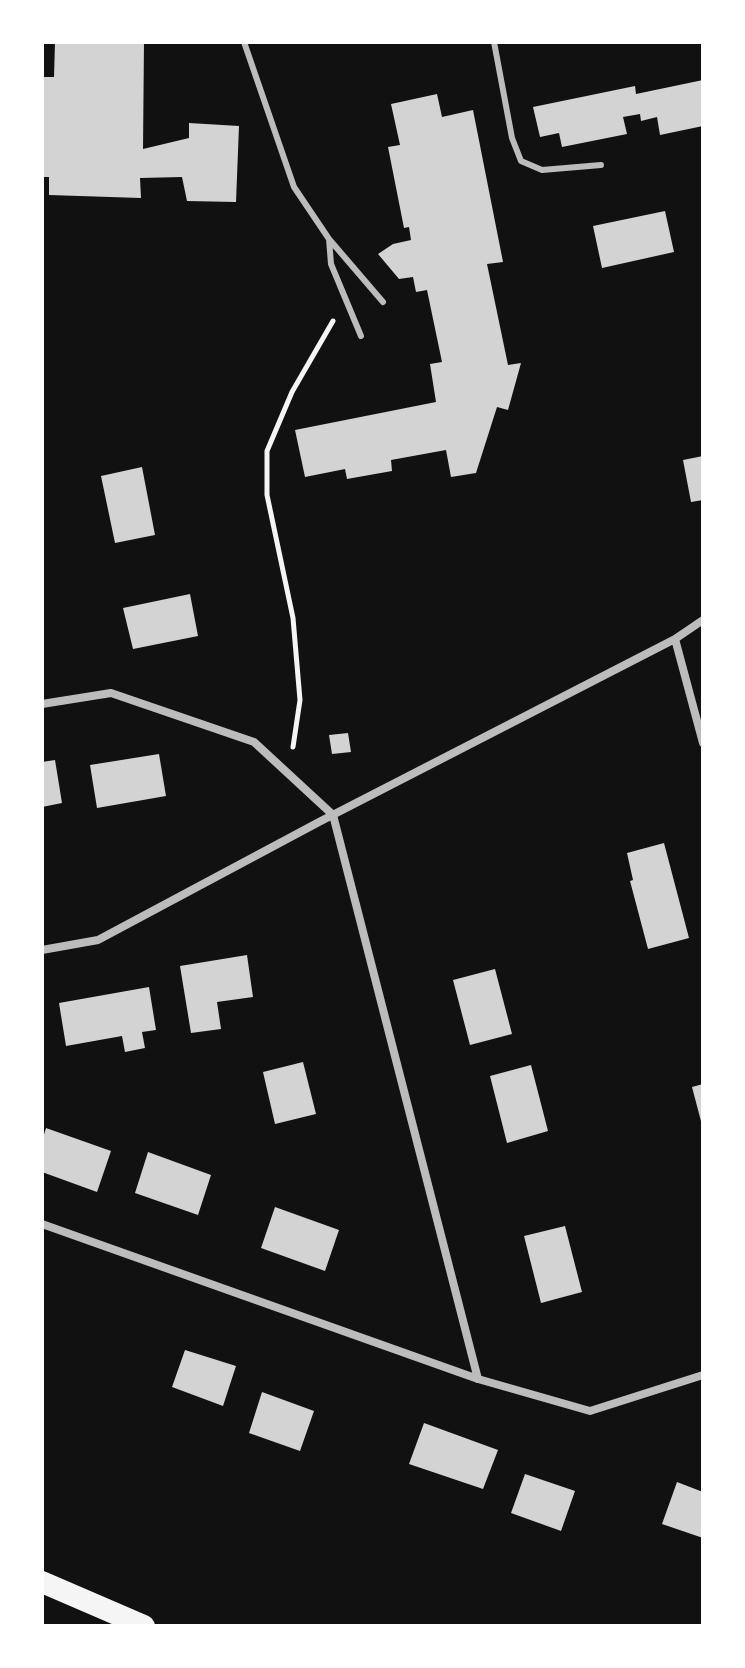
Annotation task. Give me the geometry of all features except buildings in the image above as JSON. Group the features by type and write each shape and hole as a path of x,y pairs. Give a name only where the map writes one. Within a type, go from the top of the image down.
{"highway":[{"path":"42,1582 144,1626"}],"street":[{"path":"42,950 98,940 675,639 703,620"},
{"path":"675,639 703,743"},
{"path":"42,704 111,693 254,742 333,815 478,1379"},
{"path":"42,1224 478,1379 590,1411 703,1375"}],"lane":[{"path":"244,42 294,187 329,239 383,302"},
{"path":"494,42 512,138 521,161 542,170 601,165"},
{"path":"329,239 331,264 361,336"}],"path":[{"path":"285,771 298,733 300,700 293,618 267,495 267,451 324,332 347,304"}]}
